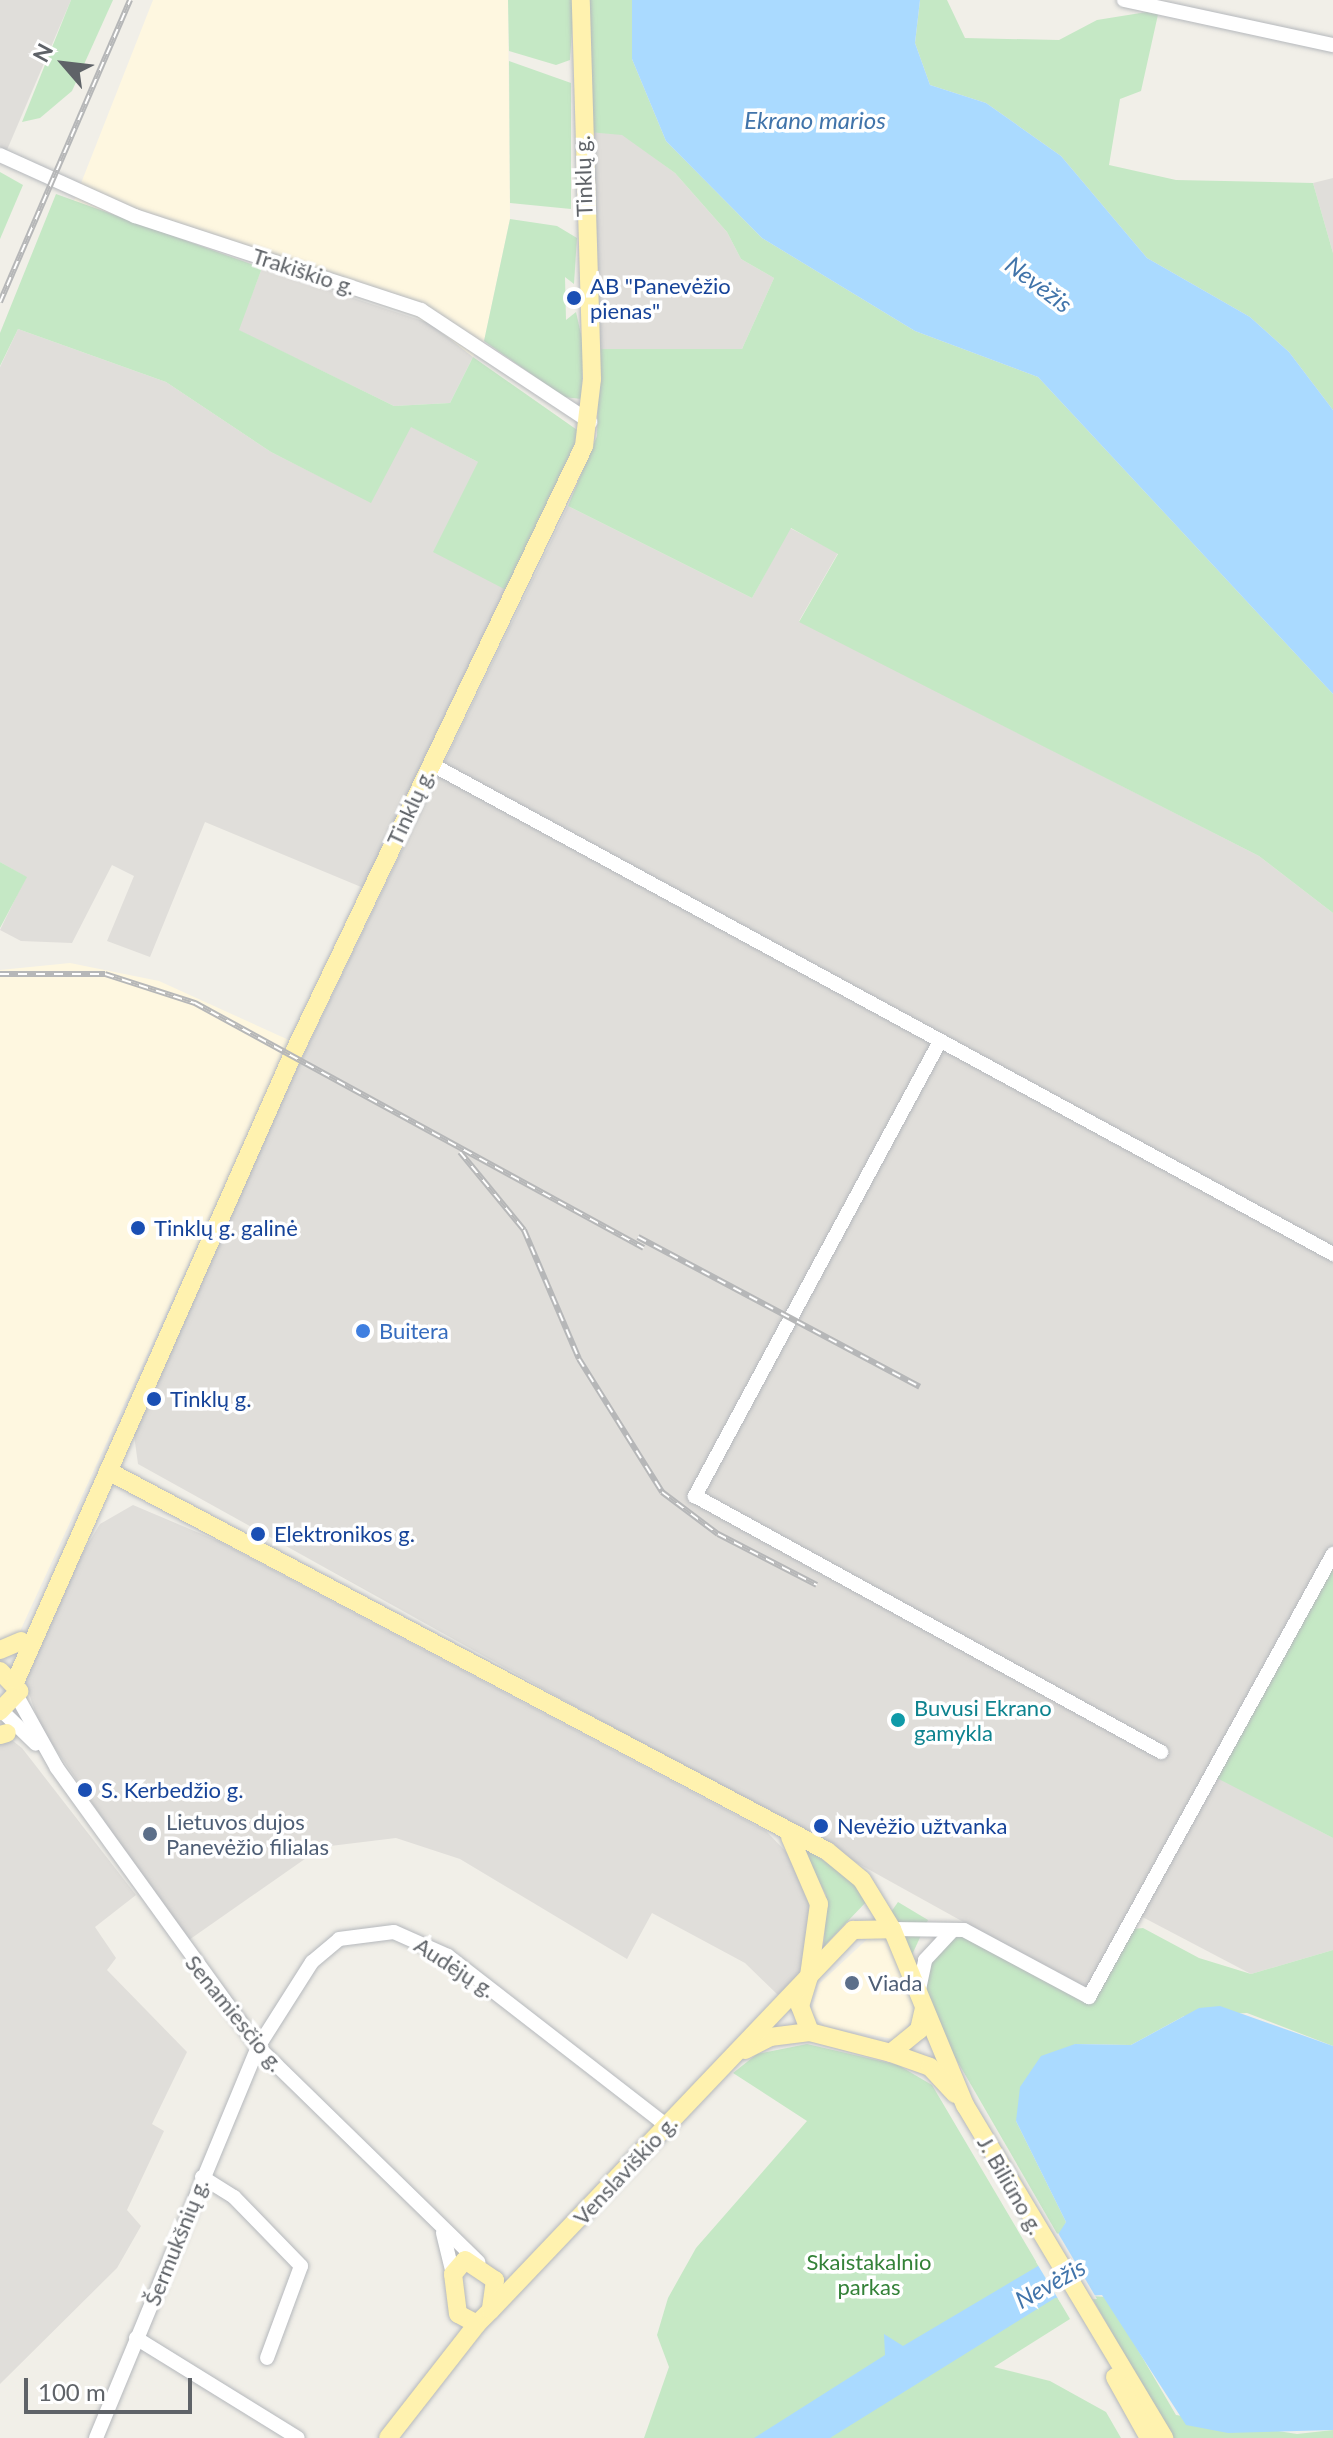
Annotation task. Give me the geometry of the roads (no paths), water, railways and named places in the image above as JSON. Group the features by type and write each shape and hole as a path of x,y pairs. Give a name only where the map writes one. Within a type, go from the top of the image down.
{"main road":[{"name":"Tinklų g.","path":"9,1680 108,1471 431,764 575,470 590,422 581,0"},
{"path":"108,1471 842,1862 877,1899 921,2001 919,2030 891,2053 810,2032 800,2006 809,1976 819,1904 790,1837"},
{"name":"Tinklų g.","path":"9,1680 21,1641 37,1622"},
{"name":"Tinklų g.","path":"0,1650 21,1641"},
{"name":"Senamiesčio g.","path":"1,1711 9,1680"},
{"path":"809,1976 853,1930 892,1929"},
{"name":"Venslaviškio g.","path":"491,2310 809,1976"},
{"name":"J. Biliūno g.","path":"921,2001 965,2105 1105,2348 1149,2438"},
{"name":"Venslaviškio g.","path":"732,2057 770,2037 810,2032"},
{"name":"J. Biliūno g.","path":"891,2053 930,2067 965,2105"},
{"path":"457,2343 458,2314 453,2274 461,2262 478,2263 495,2280 517,2283"},
{"path":"388,2438 457,2343 491,2310 495,2280"},
{"path":"458,2314 477,2324"},
{"name":"J. Biliūno g.","path":"1105,2348 1164,2438"}],"street":[{"path":"1124,0 1333,45"},
{"name":"Trakiškio g.","path":"0,155 135,216 421,310 590,422"},
{"path":"431,764 939,1043 1333,1254"},
{"path":"939,1043 695,1496 1161,1752"},
{"path":"892,1929 956,1929 1089,1997 1333,1554"},
{"name":"Senamiesčio g.","path":"9,1680 52,1764"},
{"name":"Senamiesčio g.","path":"1,1711 52,1764 258,2047 443,2232 478,2263"},
{"name":"Senamiesčio g.","path":"4,1734 52,1764"},
{"path":"921,2001 932,1948 956,1929"},
{"name":"Audėjų g.","path":"258,2047 321,1953 354,1934 394,1932 448,1956 666,2125"},
{"name":"Šermukšnių g.","path":"96,2438 258,2047"},
{"path":"202,2177 299,2261 301,2272 267,2358"},
{"path":"443,2232 453,2274"},
{"path":"136,2338 298,2438"}],"water":[{"name":"Ekrano marios","path":"632,0 920,0 915,43 930,85 986,103 1061,156 1147,258 1250,317 1289,352 1333,410 1333,694 1038,377 915,331 762,238 666,141 632,59"},
{"name":"Nevėžis","path":"1220,2006 1333,2046 1333,2430 1228,2433 1186,2425 1102,2295 1055,2298 830,2438 754,2438 885,2355 884,2334 903,2346 1038,2266 1066,2222 1016,2121 1020,2087 1041,2056 1075,2044 1131,2045 1199,2008"}],"railway":[{"path":"0,302 130,0"},
{"path":"0,974 105,974 195,1003 644,1248"},
{"path":"460,1152 524,1230 579,1359 662,1492 718,1534 817,1585"},
{"path":"638,1237 920,1387"}],"place":[{"name":"AB \"Panevėžio pienas\"","path":"574,298"},
{"name":"Tinklų g. galinė","path":"138,1228"},
{"name":"Buitera","path":"363,1331"},
{"name":"Tinklų g.","path":"154,1399"},
{"name":"Elektronikos g.","path":"258,1534"},
{"name":"Buvusi Ekrano gamykla","path":"898,1720"},
{"name":"S. Kerbedžio g.","path":"85,1790"},
{"name":"Nevėžio užtvanka","path":"821,1826"},
{"name":"Lietuvos dujos Panevėžio filialas","path":"150,1834"},
{"name":"Viada","path":"852,1983"}],"park label":[{"name":"Skaistakalnio parkas","path":"869,2274"}]}
